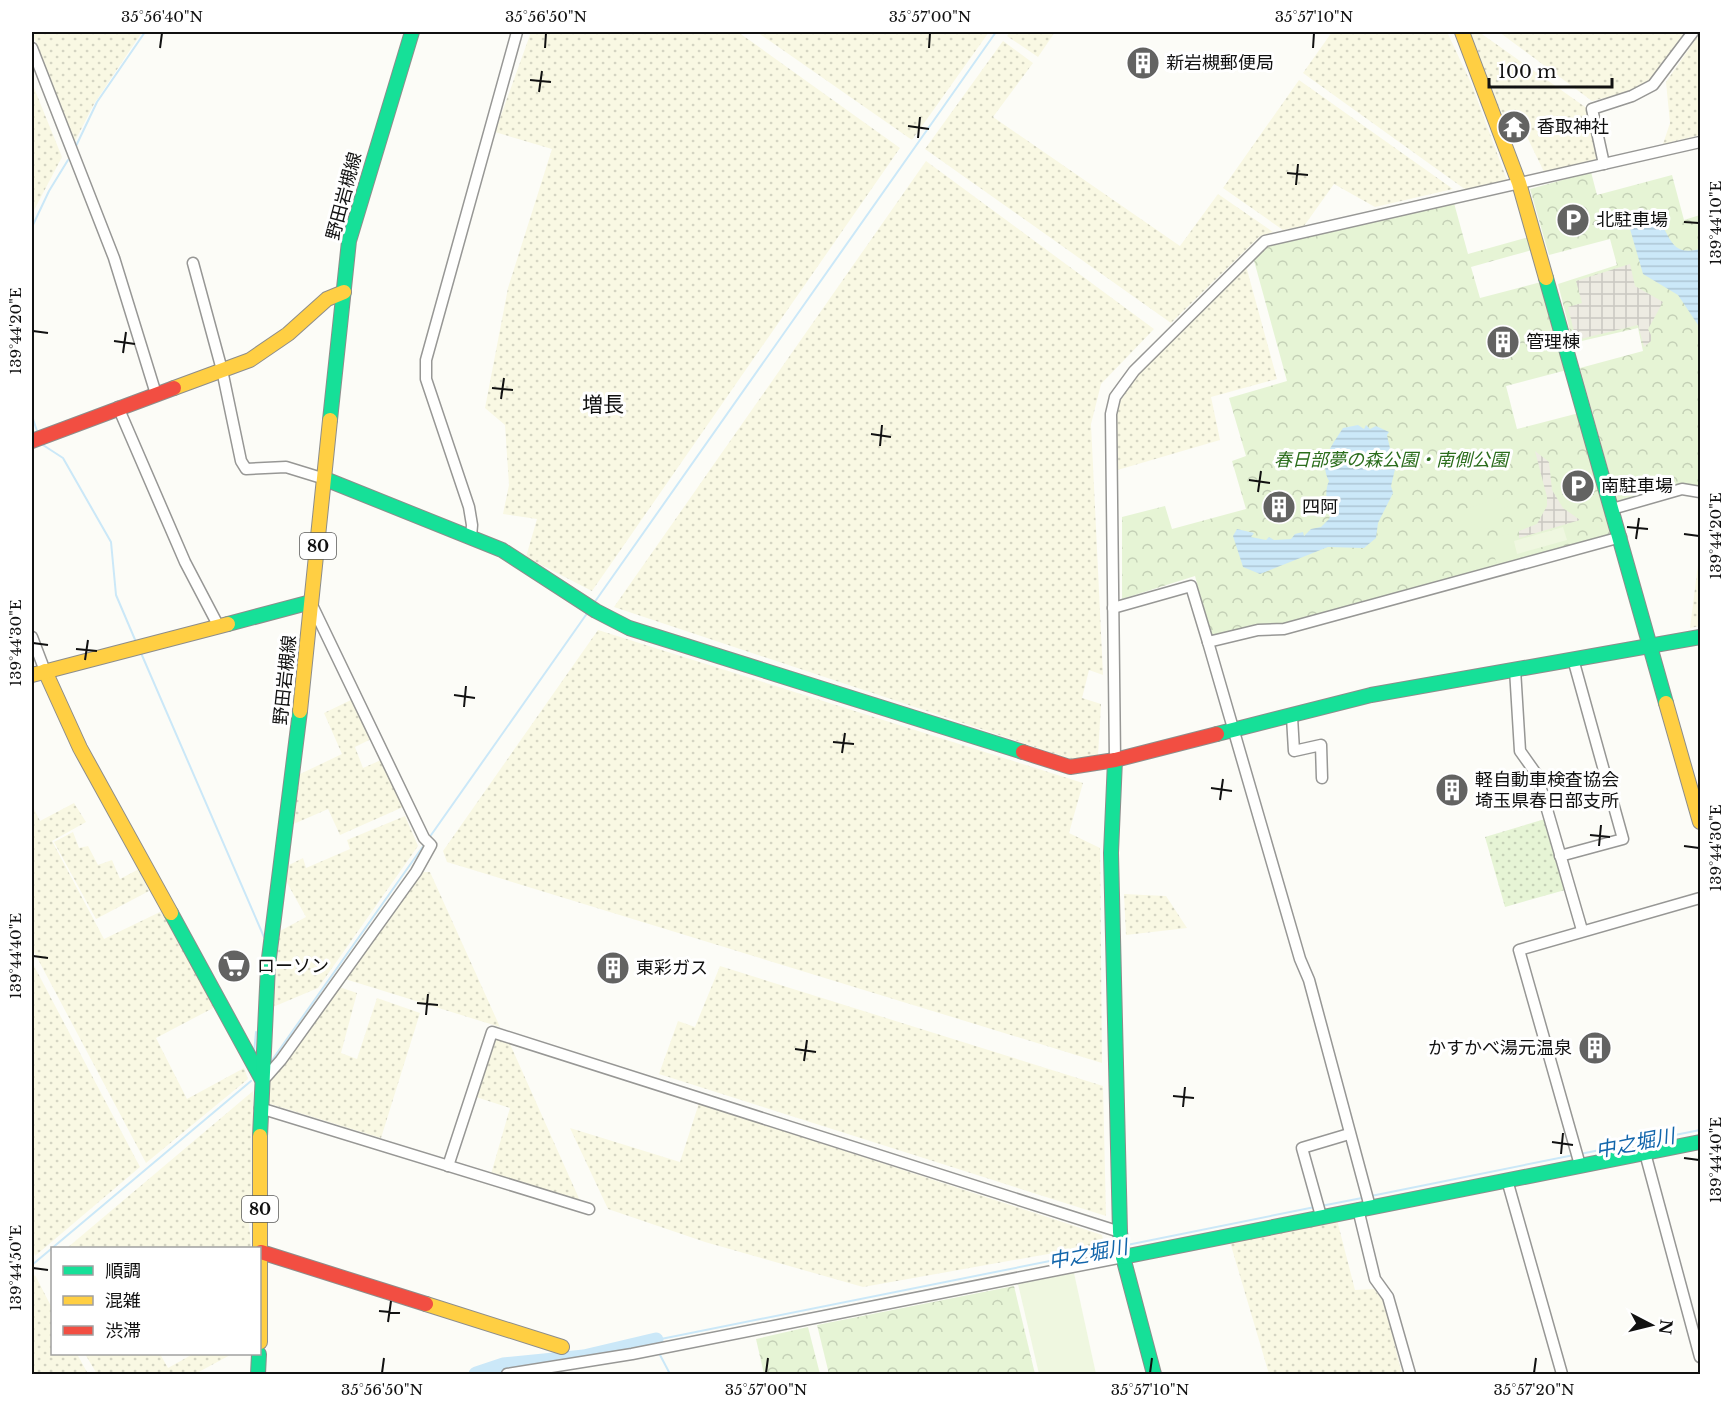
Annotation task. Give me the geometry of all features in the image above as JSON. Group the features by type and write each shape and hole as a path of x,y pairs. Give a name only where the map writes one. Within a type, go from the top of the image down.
{"street":[{"name":"野田岩槻線","path":"261,1247 260,1108 267,966 293,781 349,241 412,32"},
{"path":"471,537 469,507 426,379 426,360 518,32"},
{"path":"1462,32 1519,183 1701,822"},
{"path":"1604,164 1593,109 1632,96 1653,85 1693,32"},
{"path":"32,48 114,258 156,394"},
{"path":"1154,1374 1122,1246 1111,853 1115,760 1111,414 1115,397 1134,371 1265,241 1701,142"},
{"path":"194,263 222,370 241,461 246,469 286,466 326,479 471,537 502,550 596,611 629,628 1070,767 1115,760 1292,717 1371,695 1701,637"},
{"path":"32,441 118,407 250,360 288,334 327,299 344,292"},
{"path":"118,407 185,562 218,625"},
{"path":"1612,509 1682,489 1701,492"},
{"path":"1208,642 1258,630 1284,629 1620,537"},
{"path":"1113,608 1191,585 1300,959 1309,980 1349,1134 1375,1279 1388,1297 1410,1374"},
{"path":"32,637 45,671 80,748 261,1074 267,1076 319,1008 416,872 427,841 311,602 218,625 45,671 32,675"},
{"path":"1560,856 1623,839 1573,659"},
{"path":"1515,669 1520,751 1537,775 1582,930"},
{"path":"1292,717 1294,751 1321,745 1322,778"},
{"path":"1578,1158 1519,950 1582,930 1701,898"},
{"path":"448,1166 492,1032 1122,1246"},
{"path":"260,1108 589,1209"},
{"path":"1322,1216 1302,1148 1349,1134"},
{"path":"507,1374 632,1354 1122,1246 1364,1208 1507,1180 1578,1158 1645,1153 1701,1142"},
{"path":"1645,1153 1701,1357"},
{"path":"1507,1180 1562,1374"},
{"path":"261,1252 562,1347"},
{"path":"258,1374 259,1355"}],"green space":[{"path":"32,32 142,32 94,104 74,143"},
{"path":"531,32 738,32 900,148 592,591 526,557 537,519 503,514 509,485 505,425 485,408 508,288 552,149 495,132"},
{"path":"757,32 989,32 912,140"},
{"path":"1010,32 1055,32 1038,57 1007,36"},
{"path":"1332,32 1447,32 1471,83 1507,180 1466,190 1303,73"},
{"path":"1465,32 1479,32 1588,109 1599,159 1544,172 1516,114 1505,123"},
{"path":"1499,32 1686,32 1652,81 1633,91 1592,101"},
{"path":"1700,33 1700,135 1663,144 1670,123 1666,82"},
{"path":"1003,41 1033,63 993,117 1180,246 1218,194 1273,232 1259,237 1171,323 925,149"},
{"path":"1299,80 1453,189 1375,207 1334,184 1304,226 1283,230 1223,188"},
{"path":"32,83 62,157 32,214"},
{"path":"926,161 1154,329 1101,384 1091,424 1103,675 1089,670 1082,698 1101,704 1098,755 1071,759 614,607"},
{"path":"1591,172 1597,195 1672,175 1684,220 1700,215 1700,490 1618,505 1580,368 1643,351 1638,328 1573,343 1558,284 1617,265 1610,239 1549,255 1530,189"},
{"name":"春日部夢の森公園・南側公園","path":"1454,203 1468,254 1529,237 1532,250 1471,267 1480,298 1541,282 1567,370 1506,386 1517,429 1579,413 1610,535 1286,626 1211,637 1195,576 1122,599 1122,517 1165,506 1172,529 1246,509 1232,461 1246,456 1229,398 1287,381 1253,257 1267,245"},
{"path":"1246,266 1277,379 1211,397 1220,440 1114,471 1117,398 1133,376"},
{"path":"1510,494 1513,505 1501,509 1503,528 1479,527 1470,521 1462,510"},
{"path":"1563,527 1567,540 1517,554 1514,541"},
{"path":"1510,534 1517,559 1497,565 1483,540"},
{"path":"1700,549 1700,626 1690,628"},
{"path":"598,630 1083,783 1069,833 1100,848 1102,1063 447,862 443,851"},
{"path":"353,699 371,739 355,747 363,768 381,760 403,807 340,835 328,809 289,826 298,775 342,754 324,713"},
{"path":"74,803 86,822 52,841 104,939 162,911 215,1007 156,1038 187,1099 244,1068 248,1079 146,1163 32,948 32,805 40,821"},
{"path":"405,816 418,846 318,988 273,1007 280,931 306,917 285,879 289,865 303,858 306,868 350,849 347,840"},
{"path":"1545,819 1565,890 1505,907 1485,837"},
{"path":"73,832 79,848 88,846 98,865 112,860 120,879 139,869 149,891 96,919 54,842"},
{"path":"421,872 430,872 500,1027 345,979"},
{"path":"1124,894 1166,896 1187,928 1126,935"},
{"path":"32,962 140,1167 35,1256 32,1248"},
{"path":"720,966 1103,1086 1106,1216 659,1074 678,1021 695,1027"},
{"path":"339,987 357,993 341,1053 357,1059 377,998 420,1013 381,1138 267,1103 268,1085"},
{"path":"494,1039 510,1044 581,1203 491,1174 510,1108 476,1097"},
{"path":"253,1091 254,1217 249,1222 251,1247 68,1247"},
{"path":"699,1103 1102,1235 1104,1244 863,1287 705,1242 608,1209 570,1128 680,1162"},
{"path":"1337,1220 1355,1290 1374,1289 1384,1301 1402,1374 1269,1374 1230,1242"},
{"path":"1074,1273 1096,1374 1039,1374 1018,1284"},
{"path":"35,1275 51,1306 51,1355 78,1355 88,1374 32,1374 32,1278"},
{"path":"1014,1286 1035,1374 829,1374 817,1325"},
{"path":"808,1327 820,1374 764,1374 756,1339"},
{"path":"86,1355 161,1355 168,1368 191,1355 230,1355 195,1374 97,1374"}],"shaded area":[{"path":"1630,264 1635,286 1663,302 1648,329 1651,341 1644,347 1638,325 1576,340 1568,307 1582,303 1576,281"},
{"path":"1535,451 1549,462 1552,490 1563,508 1580,520 1519,538 1519,531 1537,524 1547,506 1547,497"}],"water":[{"path":"1654,218 1660,223 1675,246 1689,251 1700,249 1700,328 1678,295 1643,274 1630,229 1640,219"},
{"path":"1358,425 1364,429 1366,425 1370,429 1376,426 1389,432 1387,435 1394,466 1396,465 1391,486 1393,493 1378,523 1376,538 1364,548 1328,547 1260,574 1243,567 1233,536 1237,529 1254,533 1251,537 1266,540 1269,537 1274,540 1291,539 1295,534 1303,532 1304,536 1311,529 1321,527 1329,519 1332,511 1326,497 1329,481 1325,467 1328,453 1343,428"}],"waterway":[{"path":"76,146 97,102 145,32"},
{"path":"594,603 996,32"},
{"path":"32,227 49,191 68,160"},
{"path":"32,416 37,431"},
{"path":"43,445 63,458 111,542 116,595 136,642"},
{"path":"429,838 588,612"},
{"path":"141,653 264,937"},
{"path":"270,1063 424,845"},
{"path":"254,1053 256,1032"},
{"path":"53,1247 251,1081"},
{"name":"中之堀川","path":"1580,1154 1700,1130"},
{"name":"中之堀川","path":"1371,1196 1574,1155"},
{"name":"中之堀川","path":"1321,1206 1362,1198"},
{"name":"中之堀川","path":"1127,1245 1315,1207"},
{"name":"中之堀川","path":"656,1345 656,1340 1115,1248"},
{"path":"32,1265 51,1249"},
{"name":"中之堀川","path":"476,1374 503,1365 584,1357 656,1340"},
{"path":"659,1353 670,1374"}],"traffic: fast":[{"path":"330,420 349,241 412,32"},
{"path":"1546,278 1666,703"},
{"path":"325,479 502,550 596,611 629,628 1023,752"},
{"path":"228,624 311,602"},
{"path":"1217,734 1371,695 1700,637"},
{"path":"260,1136 268,966 300,711"},
{"path":"1115,760 1111,853 1120,1232 1123,1257 1154,1374"},
{"path":"171,913 261,1078"},
{"path":"1123,1257 1700,1142"},
{"path":"258,1374 259,1355"}],"traffic: slow":[{"path":"1462,32 1519,183 1546,278"},
{"path":"174,388 250,360 288,334 327,299 344,292"},
{"path":"300,711 330,420"},
{"path":"32,675 228,624"},
{"path":"45,671 80,748 171,913"},
{"path":"1666,703 1700,822"},
{"path":"260,1136 260,1247"},
{"path":"426,1304 562,1347"}],"traffic: jam":[{"path":"32,441 174,388"},
{"path":"1023,752 1070,767 1115,760 1217,734"},
{"path":"261,1252 426,1304"}],"place":[{"name":"新岩槻郵便局","path":"1143,63"},
{"name":"香取神社","path":"1514,127"},
{"name":"北駐車場","path":"1573,220"},
{"name":"管理棟","path":"1503,342"},
{"name":"南駐車場","path":"1578,486"},
{"name":"四阿","path":"1279,507"},
{"name":"軽自動車検査協会 埼玉県春日部支所","path":"1452,790"},
{"name":"ローソン","path":"234,966"},
{"name":"東彩ガス","path":"613,968"},
{"name":"かすかべ湯元温泉","path":"1595,1048"}],"district":[{"name":"増長","path":"603,405"}]}
